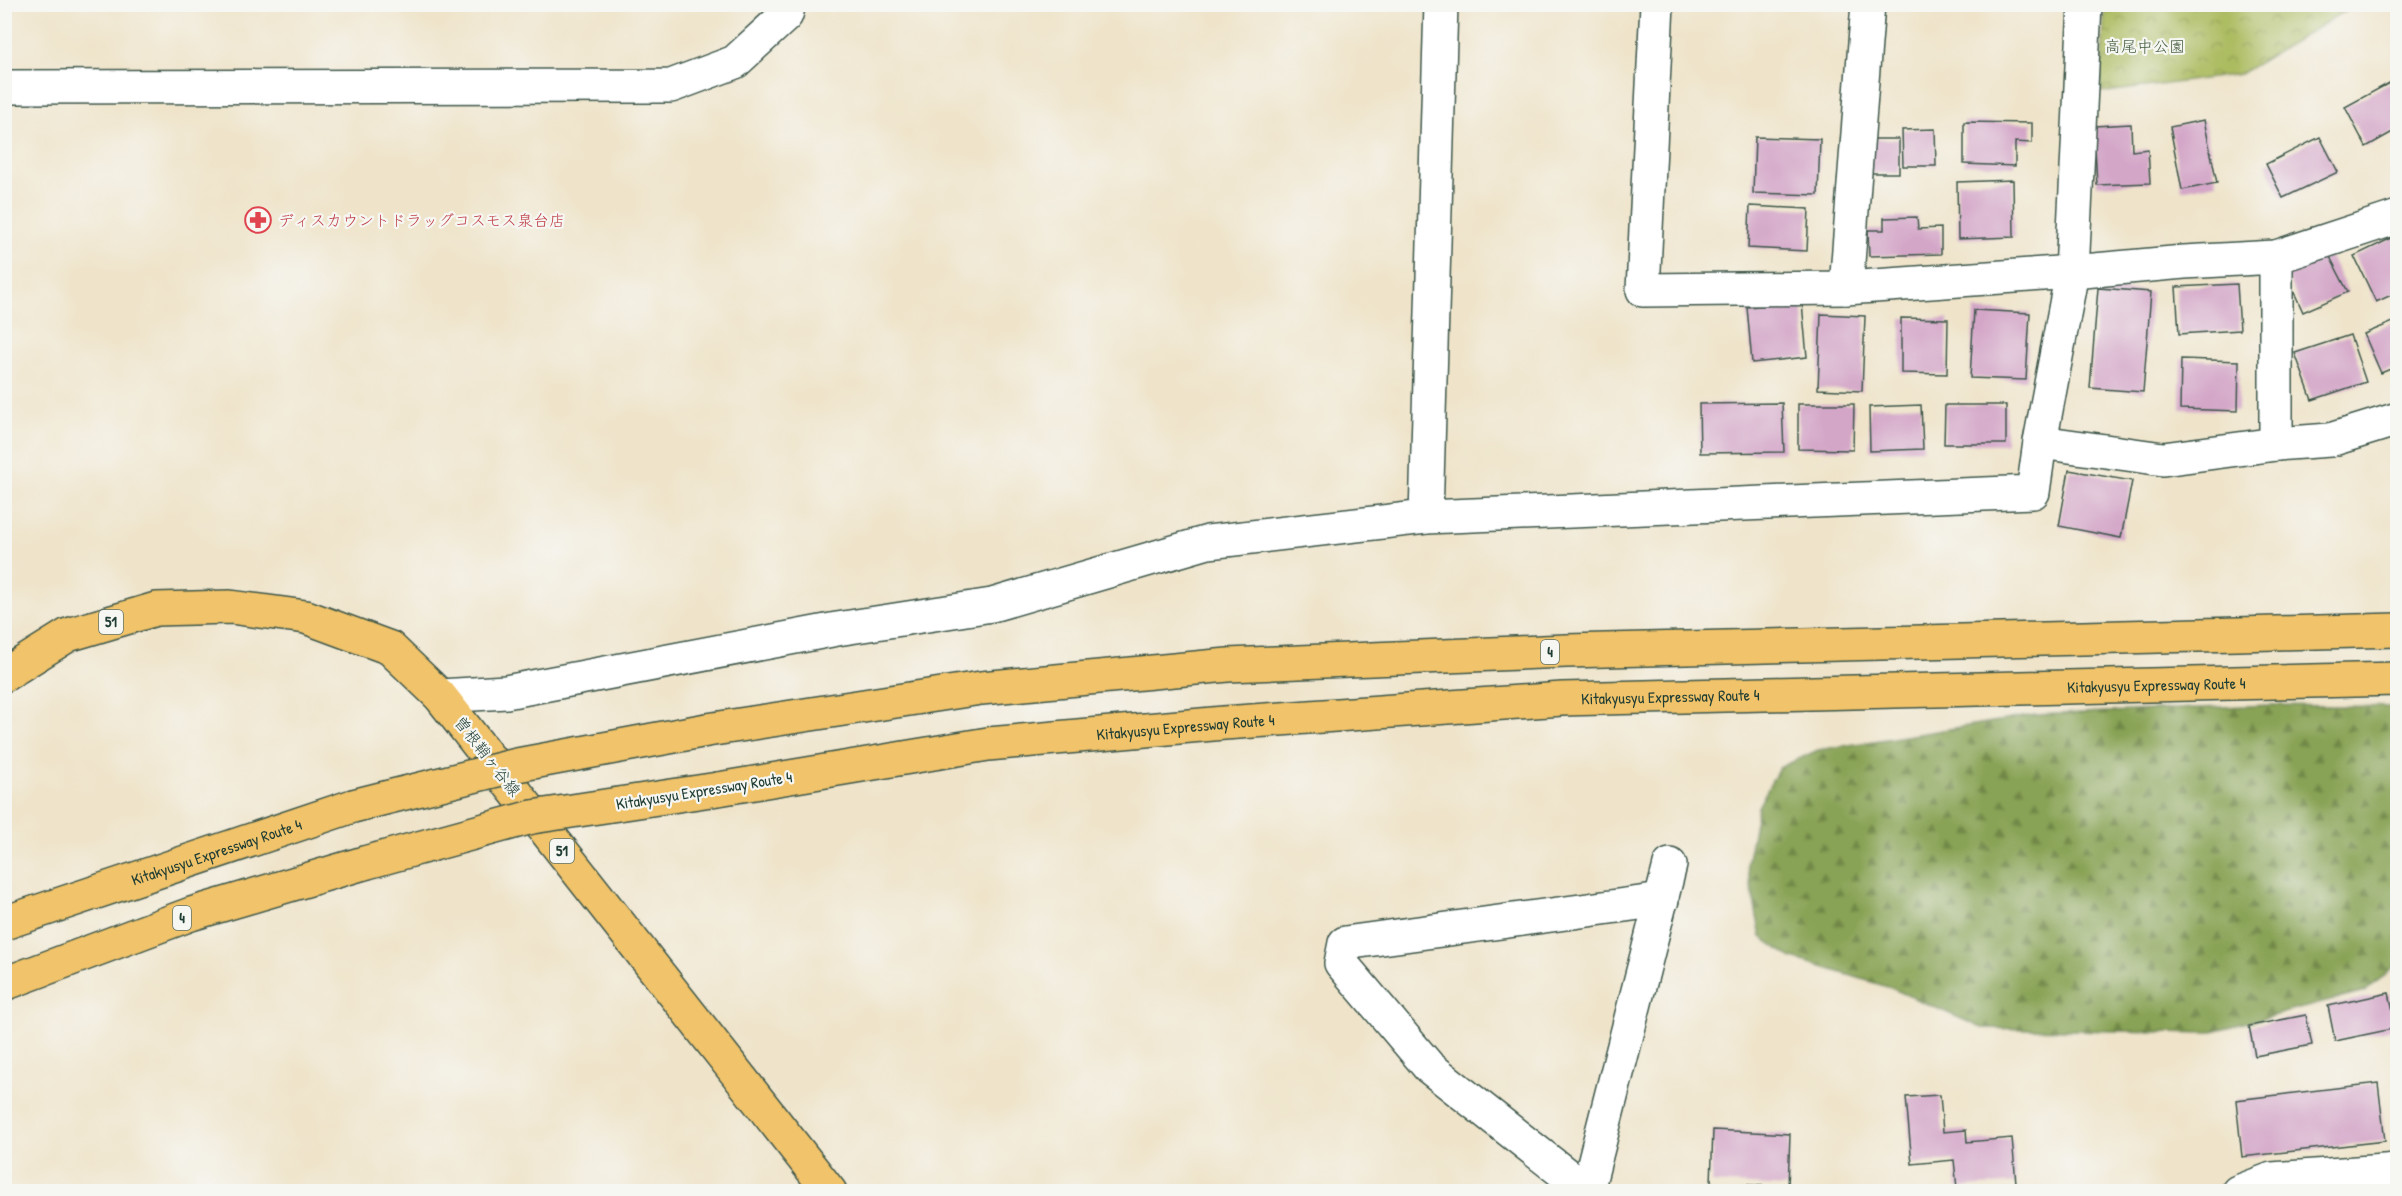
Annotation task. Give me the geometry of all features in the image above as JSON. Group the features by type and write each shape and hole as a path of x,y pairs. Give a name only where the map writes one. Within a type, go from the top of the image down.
{"main road":[{"name":"曽根鞘ヶ谷線","path":"4,675 68,635 156,609 230,608 306,617 390,648 440,696 830,1191"},
{"name":"Kitakyusyu Expressway Route 4","path":"4,923 353,806 517,765 706,730 981,688 1228,665 1566,651 2397,630"},
{"name":"Kitakyusyu Expressway Route 4","path":"4,984 191,914 364,863 532,818 988,744 1224,723 1551,700 2397,679"}],"street":[{"path":"4,87 671,86 735,62 786,15 789,4"},
{"path":"1426,517 1441,4"},
{"path":"1657,4 1643,290 1846,288 2276,257 2397,217"},
{"path":"1846,288 1868,4"},
{"path":"440,696 506,692 837,629 992,605 1208,542 1426,517 2033,492 2040,442 2072,272 2085,4"},
{"path":"2276,257 2276,444"},
{"path":"2040,442 2163,459 2276,444 2330,440 2397,420"},
{"path":"1662,900 1345,943 1341,963 1429,1067 1587,1191 1662,900 1670,865"},
{"path":"2238,1191 2272,1179 2397,1170"}],"green space":[{"name":"高尾中公園","path":"2105,4 2355,5 2240,74 2100,93"},
{"path":"2269,705 2397,707 2397,964 2365,992 2205,1033 1982,1028 1891,988 1790,957 1761,937 1747,864 1758,807 1779,768 1818,750 2036,715"}],"building":[{"path":"2391,82 2398,94 2398,129 2366,147 2345,107"},
{"path":"2204,120 2217,183 2182,190 2170,127"},
{"path":"1964,122 2032,123 2032,143 2015,142 2015,166 1964,164"},
{"path":"2131,124 2132,151 2148,149 2150,183 2097,185 2094,126"},
{"path":"1935,129 1936,166 1903,166 1902,130"},
{"path":"1755,137 1820,139 1818,195 1753,193"},
{"path":"2320,137 2338,172 2283,198 2266,164"},
{"path":"1867,139 1899,139 1899,173 1867,173"},
{"path":"2013,180 2014,237 1958,239 1957,182"},
{"path":"1750,206 1809,209 1807,251 1748,248"},
{"path":"1917,217 1918,229 1941,228 1941,254 1869,256 1868,230 1884,230 1884,218"},
{"path":"2398,235 2398,292 2376,302 2354,256"},
{"path":"2327,251 2348,292 2303,312 2285,272"},
{"path":"2237,284 2240,330 2179,334 2176,287"},
{"path":"2098,288 2151,292 2143,392 2090,388"},
{"path":"1802,303 1807,357 1752,363 1747,307"},
{"path":"1974,310 2030,313 2026,380 1970,378"},
{"path":"1821,314 1865,316 1862,391 1818,389"},
{"path":"1901,318 1948,319 1947,374 1901,373"},
{"path":"2398,320 2398,366 2381,373 2364,334"},
{"path":"2350,335 2366,382 2312,400 2295,353"},
{"path":"2181,359 2239,361 2238,411 2180,409"},
{"path":"1782,403 1784,452 1700,453 1699,404"},
{"path":"1798,404 1854,404 1853,450 1798,449"},
{"path":"1921,405 1923,449 1870,451 1869,407"},
{"path":"1945,405 2006,405 2006,444 1944,444"},
{"path":"2069,470 2132,481 2121,538 2059,526"},
{"path":"2389,993 2397,1028 2335,1041 2328,1006"},
{"path":"2306,1015 2312,1045 2255,1056 2249,1026"},
{"path":"2378,1083 2385,1141 2242,1157 2236,1100"},
{"path":"1940,1095 1943,1132 1966,1130 1967,1142 2012,1138 2016,1183 1957,1188 1954,1160 1912,1164 1906,1097"},
{"path":"1713,1130 1790,1134 1788,1187 1711,1183"}],"place":[{"name":"ディスカウントドラッグコスモス泉台店","path":"258,220"}]}
